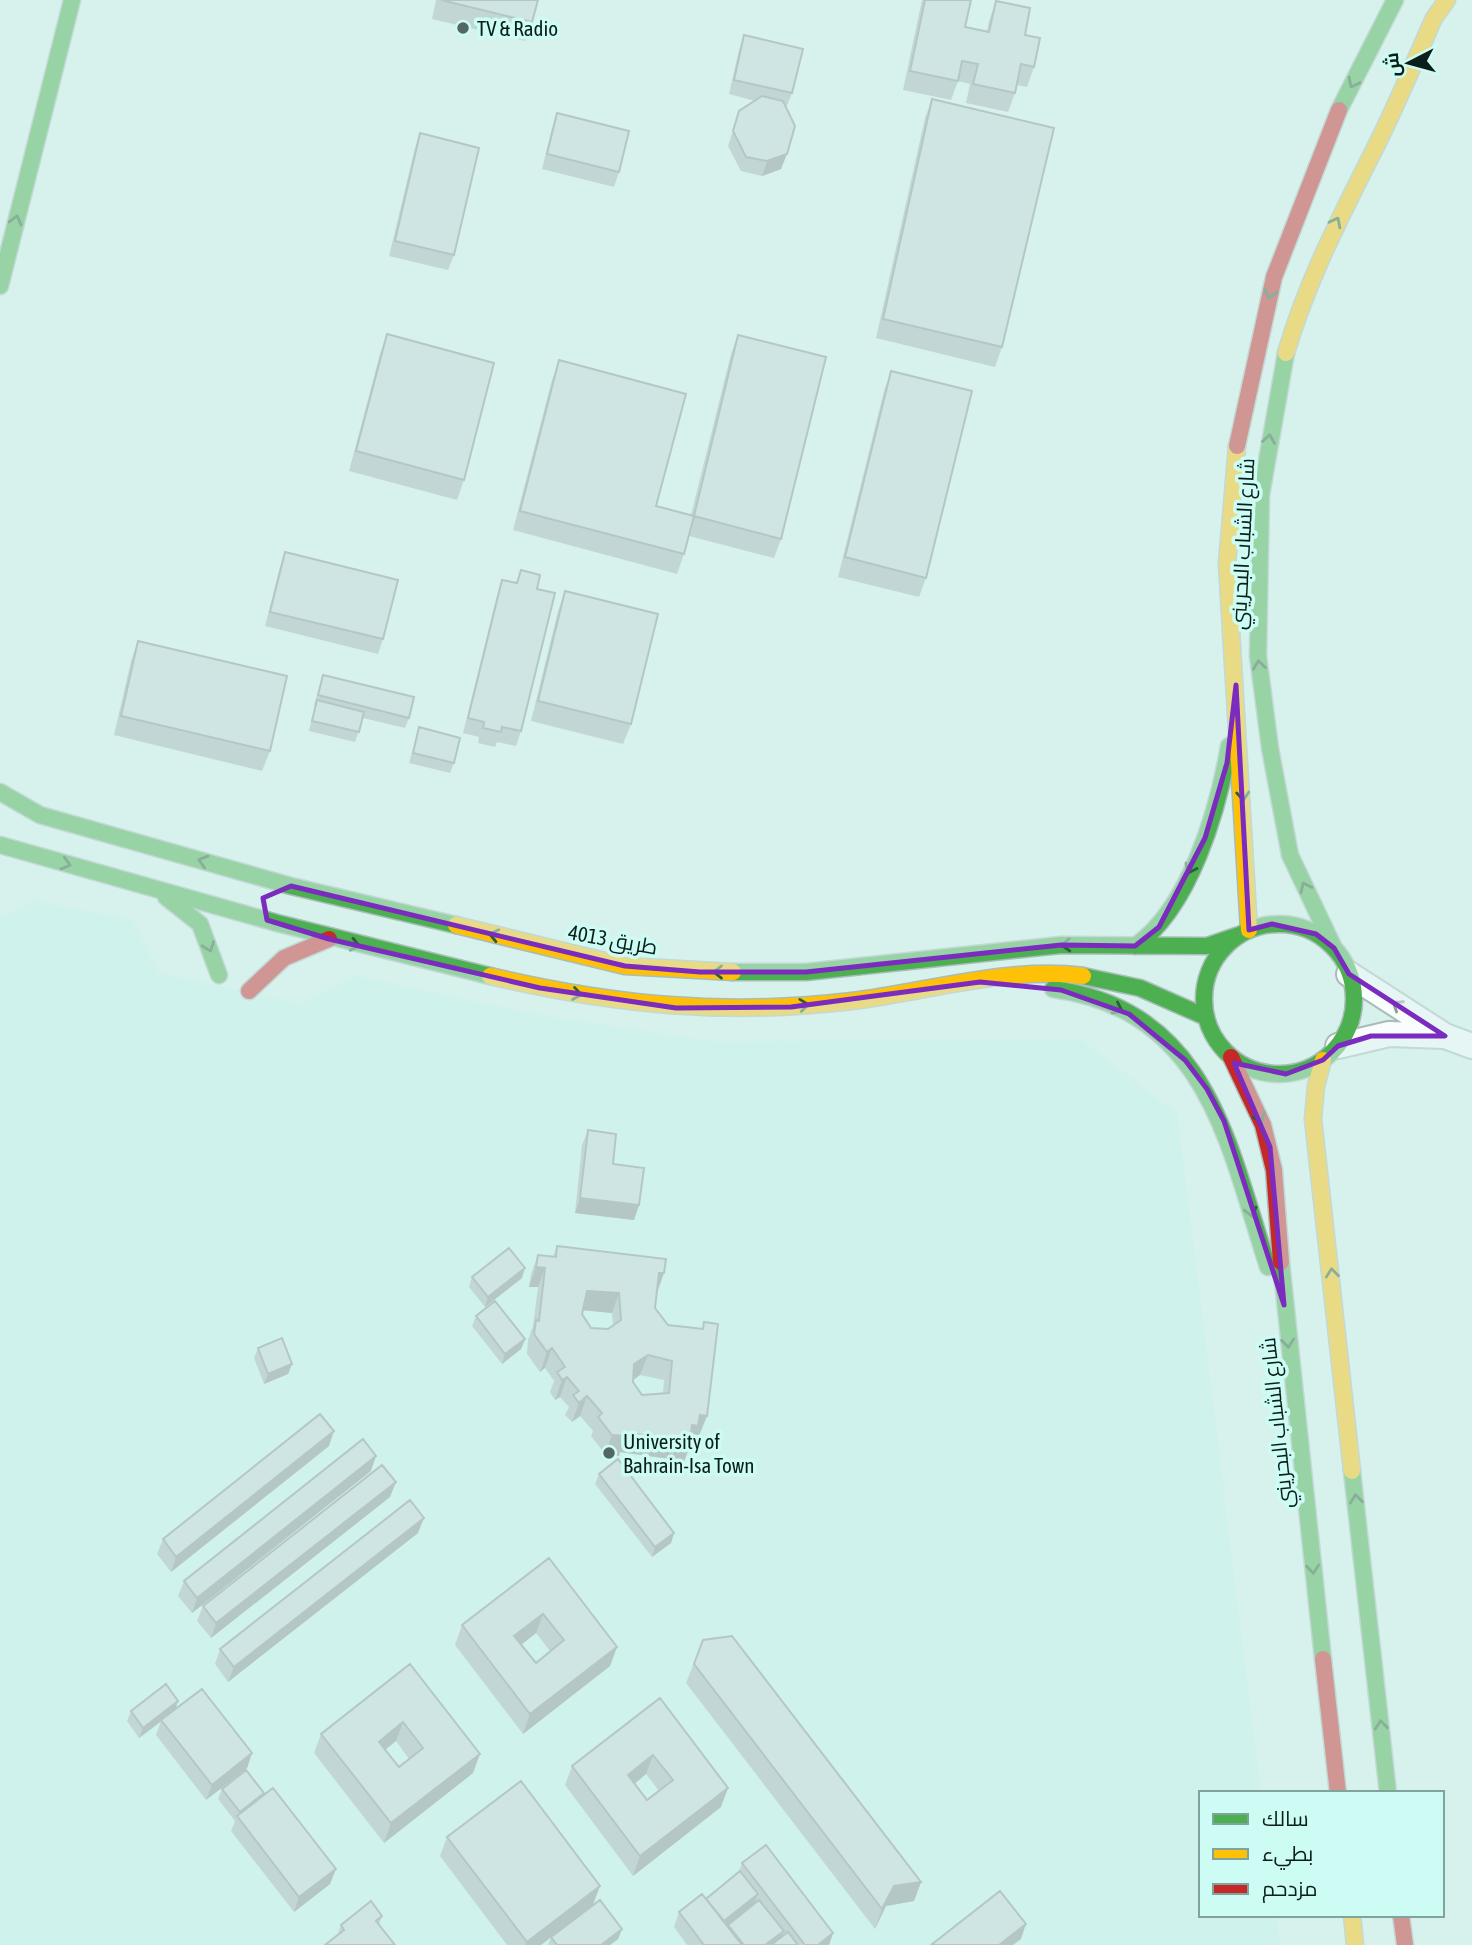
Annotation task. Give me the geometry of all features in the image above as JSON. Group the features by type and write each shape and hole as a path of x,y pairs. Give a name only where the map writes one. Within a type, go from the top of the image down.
{"street":[{"path":"0,286 72,0"},
{"name":"شارع الشباب البحريني","path":"1244,932 1236,685 1227,564 1234,459 1274,277 1336,119 1395,0"},
{"name":"شارع الشباب البحريني","path":"1334,948 1290,855 1272,761 1258,656 1261,495 1281,371 1301,303 1335,223 1370,159 1434,18 1447,0"},
{"path":"1135,946 1146,942 1165,918 1205,838 1227,763 1236,685"},
{"name":"طريق 4013","path":"0,792 40,815 290,886 625,966 701,972 806,972 1060,945 1207,946 1244,932"},
{"path":"0,845 329,939 540,988 676,1008 791,1007 1025,974 1063,972 1102,976 1140,986 1206,1017"},
{"path":"245,872 263,898 267,920"},
{"path":"246,914 263,898 290,886"},
{"path":"158,890 200,924 219,975"},
{"path":"1388,1791 1313,1119 1316,1086 1330,1053 1353,1012 1349,974 1334,948 1317,934 1295,926 1272,924 1244,932 1213,962 1207,979 1206,1017 1215,1039 1231,1057 1267,1073 1286,1074 1330,1053 1390,1034 1445,1037"},
{"path":"249,991 283,957 305,946 329,939"},
{"path":"1349,974 1445,1037 1472,1046"},
{"path":"980,982 1061,990 1096,999 1139,1021 1185,1060 1207,1088 1224,1121 1261,1248 1284,1305"},
{"name":"شارع الشباب البحريني","path":"1231,1057 1255,1104 1270,1147 1284,1305 1338,1791"},
{"path":"1352,1917 1355,1945"},
{"path":"1401,1917 1405,1945"}],"highlighted area":[{"path":"1236,685 1249,930 1272,924 1316,934 1334,948 1349,974 1445,1036 1371,1036 1338,1046 1323,1060 1286,1074 1234,1063 1270,1147 1284,1305 1224,1121 1207,1089 1185,1060 1129,1014 1061,990 980,982 791,1007 676,1008 540,988 329,939 267,920 263,898 291,886 625,966 700,972 806,972 1061,945 1135,946 1159,927 1205,838 1227,763"}],"shaded area":[{"name":"University of Bahrain-Isa Town","path":"38,901 132,920 159,973 302,1004 354,976 540,1015 715,1042 1080,1039 1177,1114 1261,1791 1199,1791 1199,1917 1276,1917 1280,1945 0,1945 0,917"}],"building":[{"path":"441,0 538,0 532,22"},
{"path":"925,0 971,0 965,27 989,32 996,1 1030,8 1025,35 1040,38 1034,67 1021,64 1015,93 973,84 978,64 962,61 958,81 910,71"},
{"path":"744,35 803,49 792,93 734,80"},
{"path":"762,96 783,101 795,126 787,154 767,161 746,157 733,131 739,111"},
{"path":"932,99 1054,128 1002,347 883,319"},
{"path":"557,113 629,131 619,172 547,154"},
{"path":"420,133 479,148 454,255 395,241"},
{"path":"387,334 494,363 464,480 356,451"},
{"path":"738,335 826,357 781,539 694,516"},
{"path":"559,360 686,394 656,506 694,516 684,554 520,511"},
{"path":"891,371 972,391 926,578 845,557"},
{"path":"285,552 398,580 383,639 270,612"},
{"path":"521,570 540,575 537,589 555,593 521,731 502,727 501,732 483,728 484,722 468,718 502,580 517,583"},
{"path":"565,591 658,614 631,724 538,701"},
{"path":"138,641 287,676 270,751 121,716"},
{"path":"323,675 414,697 409,718 318,695"},
{"path":"317,700 364,712 359,732 312,721"},
{"path":"419,727 460,738 454,763 413,753"},
{"path":"588,1130 616,1134 613,1164 644,1168 639,1205 580,1198"},
{"path":"557,1246 666,1259 664,1273 659,1273 655,1308 668,1325 703,1329 704,1322 718,1324 707,1416 700,1415 698,1426 692,1425 689,1448 676,1446 677,1439 627,1433 626,1436 612,1435 598,1417 602,1413 587,1396 579,1403 573,1395 579,1391 567,1377 562,1380 557,1372 565,1367 552,1348 547,1352 534,1334 536,1320 539,1321 545,1268 536,1267 538,1255 556,1257","holes":["587,1291 619,1293 621,1320 608,1329 591,1328 582,1314","648,1355 672,1361 669,1393 642,1395 633,1382 634,1364"]},
{"path":"509,1248 525,1268 488,1297 472,1277"},
{"path":"495,1301 525,1339 505,1354 476,1316"},
{"path":"282,1338 292,1364 268,1374 258,1348"},
{"path":"320,1414 334,1431 176,1557 163,1539"},
{"path":"363,1439 376,1456 197,1598 184,1581"},
{"path":"618,1459 674,1533 655,1547 599,1474"},
{"path":"382,1465 396,1482 216,1623 203,1606"},
{"path":"410,1500 424,1518 234,1667 220,1649"},
{"path":"549,1558 617,1647 530,1714 462,1625","holes":["543,1614 564,1640 536,1663 514,1636"]},
{"path":"732,1636 921,1882 894,1886 882,1909 694,1664 703,1640"},
{"path":"410,1664 480,1754 391,1823 321,1734","holes":["403,1722 423,1748 399,1767 379,1742"]},
{"path":"166,1684 178,1701 143,1728 131,1711"},
{"path":"202,1689 252,1753 212,1785 161,1720"},
{"path":"660,1698 728,1788 640,1856 572,1766","holes":["653,1755 673,1780 647,1800 628,1775"]},
{"path":"246,1770 264,1793 240,1812 222,1789"},
{"path":"521,1781 600,1886 527,1942 447,1837"},
{"path":"273,1788 336,1869 299,1897 237,1816"},
{"path":"766,1845 833,1933 818,1945 805,1945 742,1863"},
{"path":"740,1871 758,1894 724,1921 706,1899"},
{"path":"1000,1891 1026,1924 999,1945 931,1945"},
{"path":"702,1894 742,1945 704,1945 679,1912"},
{"path":"600,1900 622,1929 601,1945 557,1945 551,1937"},
{"path":"759,1900 784,1931 765,1945 744,1945 728,1925"},
{"path":"371,1901 382,1916 376,1921 395,1945 325,1945 344,1930 341,1925"},
{"path":"788,1932 798,1945 771,1945"}],"traffic: fast":[{"path":"0,286 72,0"},
{"path":"1339,110 1395,0"},
{"path":"1286,353 1261,495 1258,656 1270,748 1290,855 1334,948"},
{"path":"1135,946 1154,929 1186,883 1209,827 1229,746"},
{"path":"0,792 40,815 291,886 456,925"},
{"path":"0,845 277,923 490,976"},
{"path":"166,897 200,924 219,975"},
{"path":"1279,924 1308,930 1332,946 1348,970 1354,999 1348,1028 1332,1052 1308,1068 1279,1074 1250,1068 1226,1052 1210,1028 1204,999 1210,970 1226,946 1250,930 1279,924"},
{"path":"733,972 806,972 1061,945 1207,946 1239,935"},
{"path":"1083,976 1140,988 1206,1017"},
{"path":"1053,989 1105,1002 1146,1024 1179,1054 1204,1090 1223,1131 1268,1267"},
{"path":"1281,1262 1323,1659"},
{"path":"1352,1471 1388,1791"}],"traffic: slow":[{"path":"1286,353 1303,302 1323,255 1434,18 1447,0"},
{"path":"1237,446 1227,564 1249,930"},
{"path":"456,925 625,966 733,972"},
{"path":"490,976 625,1001 759,1008 852,1001 1026,974 1083,976"},
{"path":"1323,1060 1316,1086 1313,1119 1352,1471"},
{"path":"1352,1917 1355,1945"}],"traffic: jam":[{"path":"1237,446 1274,277 1339,110"},
{"path":"249,991 284,958 329,939"},
{"path":"1231,1057 1263,1125 1274,1170 1281,1262"},
{"path":"1323,1659 1338,1791"},
{"path":"1401,1917 1405,1945"}],"place":[{"name":"TV & Radio","path":"463,28"},
{"name":"University of Bahrain-Isa Town","path":"609,1453"}]}
